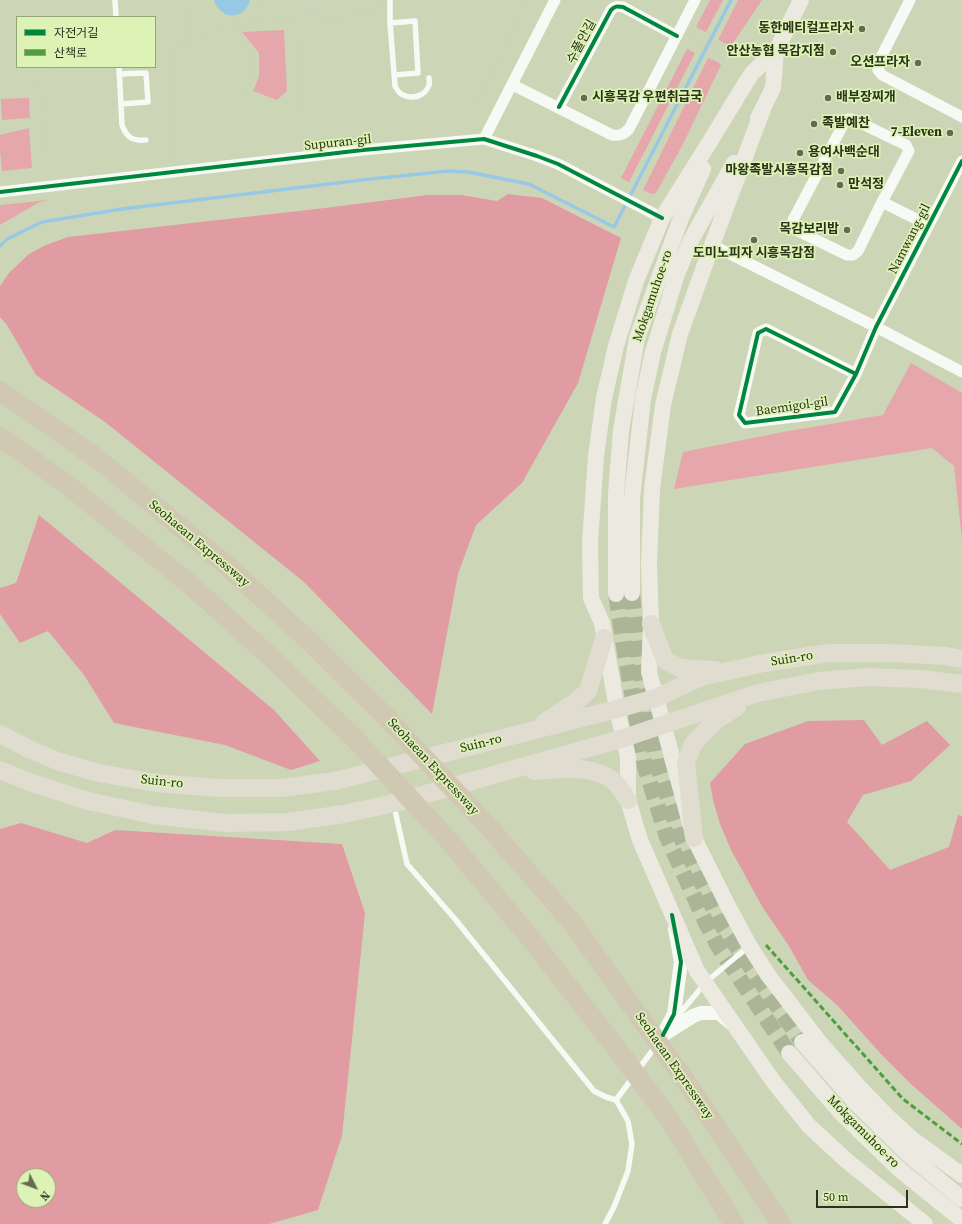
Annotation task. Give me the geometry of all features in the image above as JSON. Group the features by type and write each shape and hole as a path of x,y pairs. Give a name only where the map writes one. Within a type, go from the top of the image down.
{"highway":[{"name":"Seohaean Expressway","path":"0,391 98,459 225,564 306,638 386,717 485,823 570,920 687,1083 781,1224"},
{"path":"0,437 65,483 193,587 276,662 357,741 451,843 531,939 617,1049 669,1119 734,1224"}],"main road":[{"name":"Mokgamuhoe-ro","path":"776,51 773,88 692,240 677,274 653,352 643,399 632,498 624,593 616,494 621,430 637,338 680,218 736,97 752,73 776,51 802,0"},
{"path":"736,97 662,218 636,281 616,346 604,398 596,456 590,543 591,598 602,624 616,709 628,757 628,800 640,840 697,971 773,1081 809,1126 847,1161 925,1224"},
{"path":"763,109 680,334 663,405 652,489 649,564 651,624 649,672 694,838 728,906 768,975 821,1044 888,1117 912,1139 962,1175"},
{"path":"651,624 665,660 680,668 732,670"},
{"path":"532,731 578,700 588,691 604,638"},
{"name":"Suin-ro","path":"0,734 31,750 60,762 99,773 156,783 220,788 281,788 335,781 532,731 656,698 701,677 764,663 829,653 890,653 946,656 962,659"},
{"name":"Suin-ro","path":"0,770 32,783 88,801 153,815 226,823 288,822 344,814 394,803 624,738 758,693 819,682 867,678 921,679 962,684"},
{"path":"694,838 686,763 693,744 715,721 758,693"},
{"path":"502,772 577,768 599,773 616,783 628,800"},
{"name":"Mokgamuhoe-ro","path":"802,1042 856,1103 909,1155 962,1199"},
{"name":"Mokgamuhoe-ro","path":"789,1053 843,1115 900,1170 962,1220"}],"street":[{"path":"484,139 513,85 555,0"},
{"path":"513,85 612,135 622,135 629,129 695,0"},
{"path":"910,0 877,65 878,70 882,75 962,116"},
{"name":"수풀안길","path":"559,107 611,10 615,7 623,7 677,36"},
{"path":"848,119 852,119 908,147 909,151 882,202 858,251 853,255 847,255 796,230 793,226 793,220 844,123 848,119"},
{"name":"Supuran-gil","path":"0,192 363,150 484,139 558,164 662,218"},
{"name":"Namwang-gil","path":"876,327 962,161"},
{"name":"Namwang-gil","path":"882,202 928,225"},
{"path":"712,245 962,372"},
{"name":"Baemigol-gil","path":"856,374 766,329 758,334 739,415 745,423 835,412 856,374 876,327"},
{"path":"663,1035 674,1014 681,962 672,914"},
{"path":"663,1035 693,1016 701,1014 719,1013 738,1029"}],"lane":[{"path":"115,0 116,16"},
{"path":"390,0 390,23 395,86 400,94 408,97 418,97 429,85 429,78"},
{"path":"390,23 415,21 418,73 395,75"},
{"path":"119,68 122,125 127,134 135,140 146,140"},
{"path":"119,74 146,73 148,102 121,104"},
{"path":"394,803 407,864 455,918 594,1092 616,1100 628,1121 632,1144 628,1171 614,1207 605,1224"},
{"path":"616,1100 663,1035 706,982 750,945"}],"path":[{"path":"104,0 105,16"},
{"path":"127,0 128,16"},
{"path":"185,0 188,44"},
{"path":"257,0 258,19"},
{"path":"312,0 313,15"},
{"path":"313,15 337,0"},
{"path":"156,48 181,47 234,21 313,15 332,19 378,9 379,0"},
{"path":"521,0 526,3"},
{"path":"474,106 526,3 529,0"},
{"path":"296,16 301,116"},
{"path":"231,114 253,75 252,56 234,21"},
{"path":"690,38 728,56"},
{"path":"170,48 176,161"},
{"path":"47,157 38,75 51,68"}],"shaded area":[{"path":"710,0 723,0 706,32 696,27"},
{"path":"738,0 762,0 731,46 718,40"},
{"path":"284,30 287,91 277,100 253,91 259,77 259,53 242,32"},
{"path":"687,49 695,53 629,182 621,178"},
{"path":"708,58 718,62 721,65 682,146 656,193 652,194 643,190"},
{"path":"29,98 30,118 2,120 1,99"},
{"path":"29,128 32,168 2,171 0,135"},
{"path":"508,194 542,198 621,238 578,383 522,483 476,525 458,574 432,714 304,582 105,422 36,375 7,325 0,317 0,286 9,273 29,254 46,245 68,237 428,195 461,195 497,201"},
{"path":"48,200 38,203 0,225 0,205"},
{"path":"911,363 962,393 962,540 954,466 932,448 674,489 683,452 783,432 883,415"},
{"path":"39,515 274,710 320,761 291,770 225,745 114,723 84,675 48,631 20,643 0,614 0,588 16,583"},
{"path":"864,720 882,745 927,721 950,745 911,781 863,795 847,822 890,870 949,847 958,815 962,816 962,1129 912,1085 881,1054 837,1005 808,980 789,946 763,908 731,850 720,824 713,800 710,783 745,744 808,721"},
{"path":"21,823 87,843 115,830 342,844 365,913 342,1136 318,1210 269,1224 0,1224 0,829"}],"water":[{"path":"214,0 250,0 243,12 238,15 232,15 221,11 217,7"}],"waterway":[{"path":"0,246 7,239 42,222 122,209 448,171 468,172 529,184 614,227 731,0"}],"tunnel":[{"path":"632,593 638,657 657,764 679,833 719,921 802,1042"},
{"path":"616,594 645,767 667,837 718,946 789,1053"}],"marked path":[{"path":"766,945 903,1099 962,1144"}],"cycle path":[{"path":"559,107 611,10 614,8 618,6 623,7 677,36"},
{"path":"0,192 363,150 484,139 558,164 662,218"},
{"path":"856,374 766,329 758,333 739,415 745,423 835,412 856,374 876,327 962,161"},
{"path":"663,1035 674,1014 681,962 672,915"}],"place":[{"name":"동한메티컬프라자","path":"862,29"},
{"name":"안산농협 목감지점","path":"833,52"},
{"name":"오션프라자","path":"918,63"},
{"name":"시흥목감 우편취급국","path":"584,98"},
{"name":"배부장찌개","path":"828,98"},
{"name":"족발예찬","path":"814,124"},
{"name":"7-Eleven","path":"950,133"},
{"name":"용여사백순대","path":"800,153"},
{"name":"마왕족발시흥목감점","path":"841,171"},
{"name":"만석정","path":"840,185"},
{"name":"목감보리밥","path":"847,230"},
{"name":"도미노피자 시흥목감점","path":"754,240"}]}
